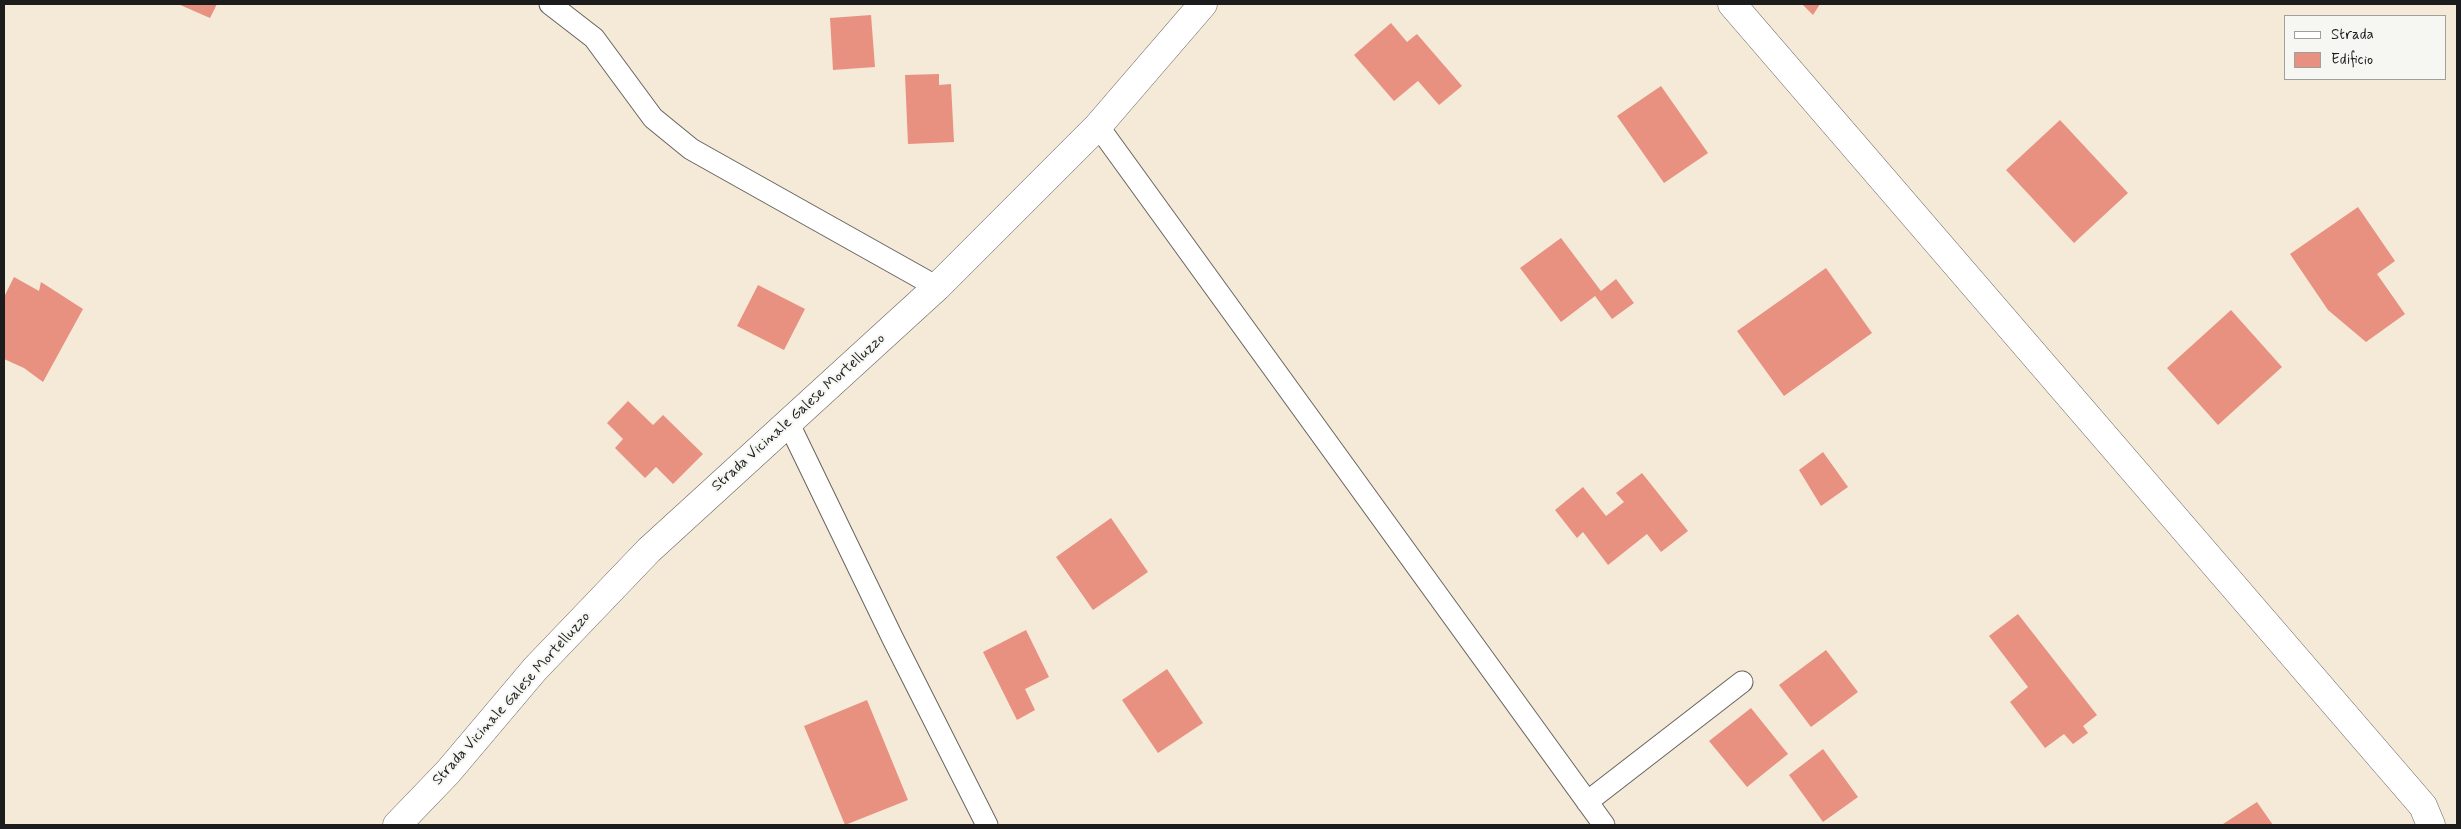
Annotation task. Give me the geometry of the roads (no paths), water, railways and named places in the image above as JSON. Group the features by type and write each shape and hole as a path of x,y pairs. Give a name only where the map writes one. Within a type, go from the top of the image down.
{"street":[{"name":"Strada Vicinale Galese Mortelluzzo","path":"397,825 448,772 535,669 635,564 788,422 938,287 1098,126 1203,4"},
{"path":"1732,4 2423,806 2427,823"}],"lane":[{"path":"550,4 594,38 653,118 691,149 938,287"},
{"path":"1098,126 1604,825"},
{"path":"788,422 893,639 987,825"},
{"path":"1587,802 1742,682"}]}
